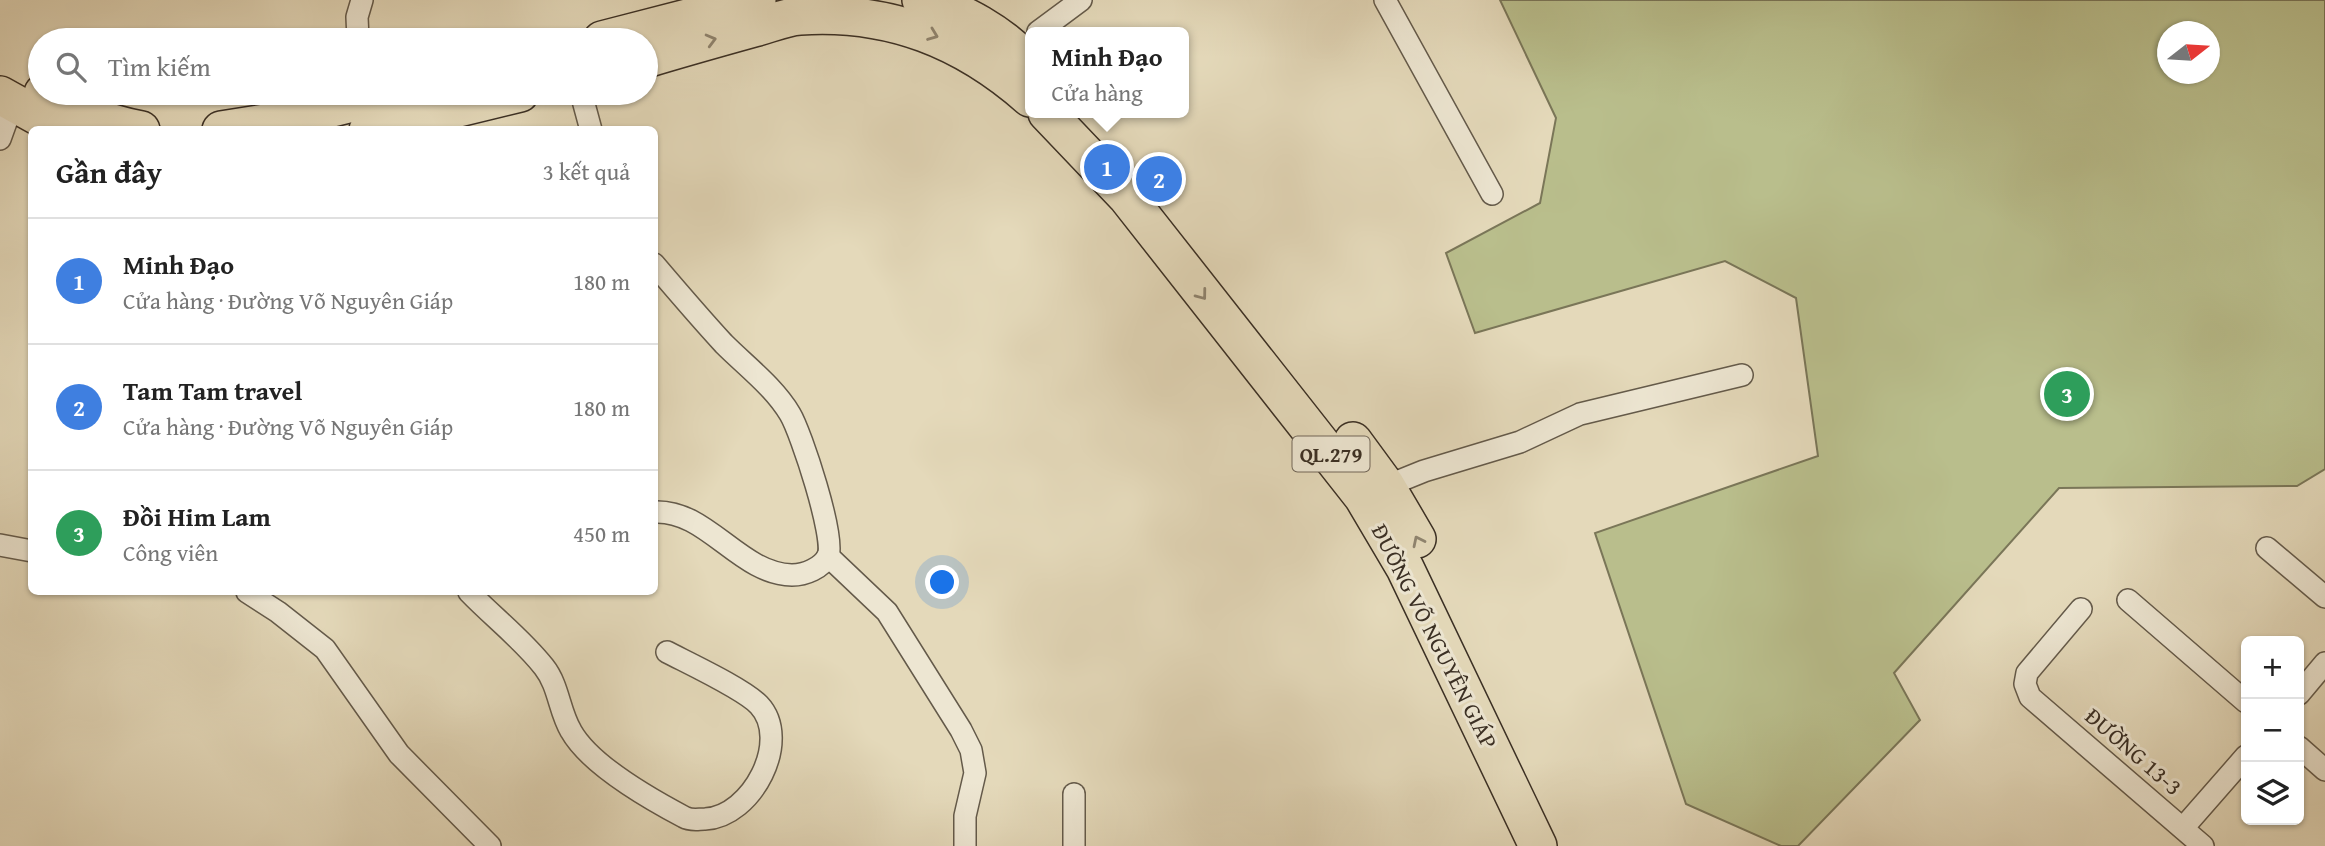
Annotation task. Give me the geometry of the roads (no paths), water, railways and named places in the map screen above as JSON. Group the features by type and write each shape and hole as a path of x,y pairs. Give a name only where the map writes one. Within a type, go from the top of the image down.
{"highway":[{"path":"921,0 974,21 1023,51"},
{"path":"644,28 728,4"},
{"path":"658,56 799,16 882,21 928,33 958,45 1023,51"},
{"path":"36,105 58,126"},
{"path":"61,105 120,126"},
{"path":"246,126 427,105"},
{"name":"ĐƯỜNG VÕ NGUYÊN GIÁP","path":"1052,118 1127,197 1419,542 1563,846"},
{"name":"ĐƯỜNG VÕ NGUYÊN GIÁP","path":"1085,118 1142,179 1374,491 1405,568 1538,846"}],"street":[{"path":"357,28 357,17 362,0"},
{"path":"1050,27 1081,0"},
{"path":"1385,0 1492,194"},
{"path":"0,139 21,90"},
{"path":"584,105 590,126"},
{"path":"658,269 705,324 770,388 790,414 809,462 830,537 828,556 813,571 791,575 735,552 688,519 658,513"},
{"path":"1374,491 1424,471 1520,442 1594,410 1742,375"},
{"path":"0,545 28,550"},
{"path":"2267,548 2325,597"},
{"path":"828,556 887,612 971,750 975,773 965,816 965,846"},
{"path":"256,595 275,601 325,649 399,754 490,846"},
{"path":"472,595 546,670 570,730 581,746 632,785 688,820 714,818 741,806 756,788 766,766 770,731 760,706 667,652"},
{"path":"2128,600 2243,699"},
{"name":"ĐƯỜNG 13-3","path":"2081,608 2027,673 2025,684 2030,697 2203,846"},
{"path":"2304,688 2325,663"},
{"path":"2304,751 2325,770"},
{"path":"2183,828 2241,762"},
{"path":"1074,793 1074,846"}],"place":[{"name":"Minh Đạo","path":"1107,167"},
{"name":"Tam Tam travel","path":"1159,179"},
{"name":"Đồi Him Lam","path":"2067,394"}]}
